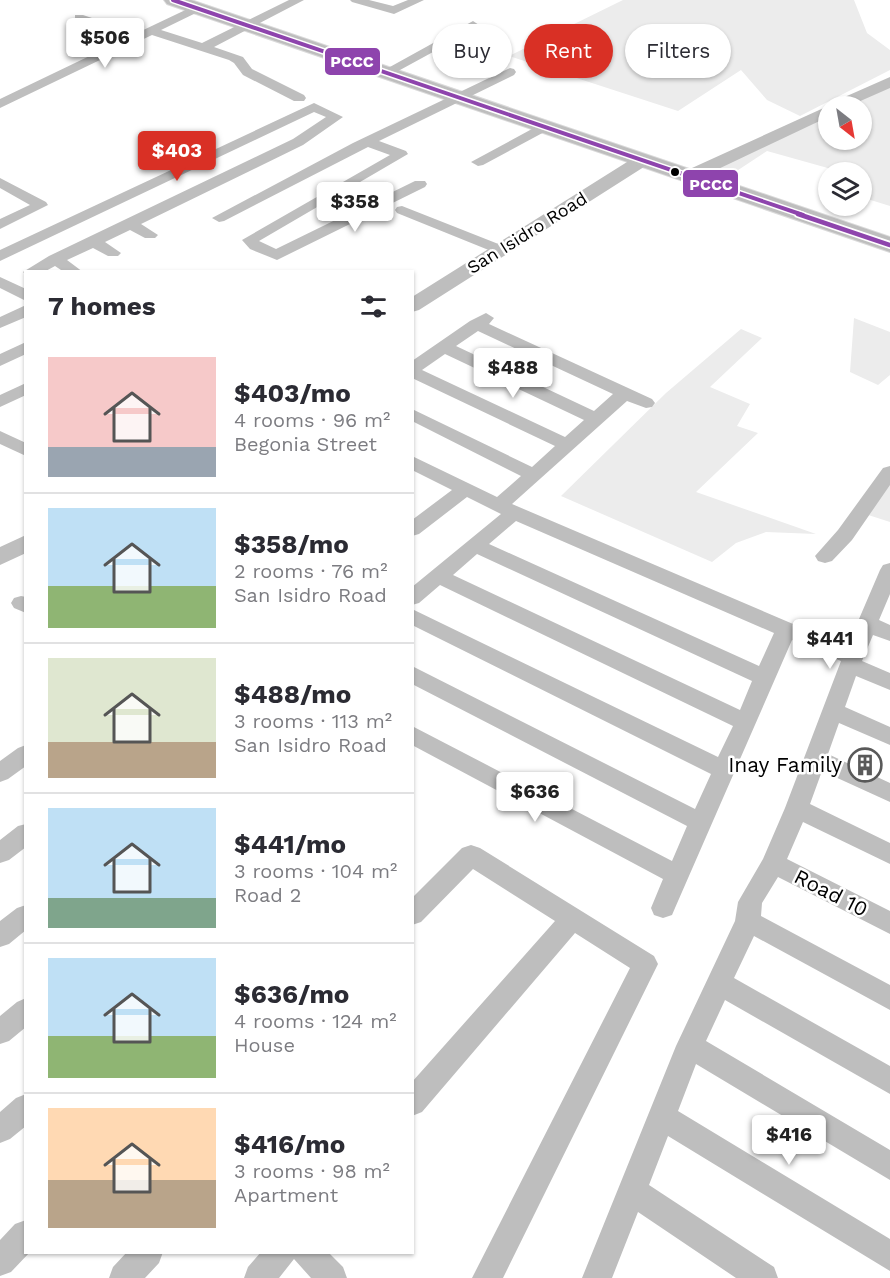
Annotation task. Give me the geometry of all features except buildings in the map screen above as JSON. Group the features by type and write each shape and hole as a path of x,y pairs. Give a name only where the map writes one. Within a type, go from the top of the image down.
{"highway":[{"path":"173,0 890,245"}],"street":[{"path":"204,47 298,0"},
{"path":"356,0 394,10 418,0"},
{"path":"0,104 198,8"},
{"path":"79,18 136,37"},
{"path":"151,31 233,57 239,60 247,72 299,98"},
{"path":"385,73 432,47"},
{"path":"219,218 498,78"},
{"path":"858,96 890,81"},
{"path":"0,256 314,107 336,117 298,142 35,270"},
{"path":"687,177 818,116"},
{"path":"285,120 312,132"},
{"path":"478,162 543,127"},
{"path":"368,142 401,154 250,240 255,246 277,255 420,184 381,167"},
{"name":"San Isidro Road","path":"414,305 641,161"},
{"path":"0,182 41,205 0,225"},
{"path":"0,197 15,190"},
{"path":"165,205 186,216"},
{"path":"235,209 275,225"},
{"path":"402,210 501,250"},
{"path":"129,223 150,235"},
{"path":"92,241 113,253"},
{"path":"54,259 73,270"},
{"path":"2,285 24,275"},
{"path":"2,285 24,295"},
{"path":"0,323 24,311"},
{"path":"414,369 482,320 646,403"},
{"path":"445,347 596,419"},
{"path":"0,361 24,348"},
{"path":"414,371 567,445"},
{"path":"0,402 24,389"},
{"path":"414,596 475,545 533,475 625,393"},
{"path":"414,415 533,475"},
{"path":"4,439 24,431"},
{"path":"4,439 24,450"},
{"path":"415,466 506,509 821,645 890,682"},
{"path":"825,556 845,535 890,472"},
{"path":"414,528 465,489"},
{"path":"0,557 24,544"},
{"path":"475,545 765,678"},
{"path":"438,576 745,722"},
{"path":"600,1277 690,1046 748,921 750,902 773,863 797,808 852,661 888,582"},
{"path":"414,617 722,770"},
{"path":"868,624 890,634"},
{"path":"663,908 722,770 786,630"},
{"path":"414,675 700,822"},
{"path":"834,711 890,737"},
{"path":"414,735 677,875"},
{"path":"0,773 24,755"},
{"path":"816,758 890,793"},
{"path":"797,808 890,854"},
{"path":"0,853 24,835"},
{"path":"414,913 471,855 645,964 487,1278"},
{"name":"Road 10","path":"773,863 890,923"},
{"path":"0,936 24,917"},
{"path":"414,1101 573,918"},
{"path":"748,921 890,998"},
{"path":"719,983 890,1081"},
{"path":"0,1032 24,1012"},
{"path":"690,1046 890,1166"},
{"path":"0,1130 24,1109"},
{"path":"663,1117 890,1256"},
{"path":"632,1191 763,1278"},
{"path":"0,1261 24,1237"},
{"path":"124,1278 146,1254"},
{"path":"259,1278 280,1254"},
{"path":"308,1254 332,1278"}],"shaded area":[{"path":"623,0 854,0 867,33 890,50 890,70 839,96 818,96 818,107 800,116 767,100 741,70 731,77 731,24 625,24 625,78 729,78 678,111 577,78 613,78 613,24 574,24"},
{"path":"524,49 524,61 512,57 512,55"},
{"path":"890,85 890,206 872,200 872,162 818,162 818,165 767,151 726,178 708,171 818,119 818,150 872,150 872,96 866,96"},
{"path":"854,318 890,332 890,375 878,385 850,372"},
{"path":"741,329 762,338 710,387 750,404 737,426 758,433 696,492 816,534 766,532 736,543 712,562 561,496 666,393"},
{"path":"890,467 890,522 859,512"}],"transit line":[{"name":"PCCC","path":"173,0 890,245"}],"place":[{"name":"Inay Family","path":"865,765"}]}
